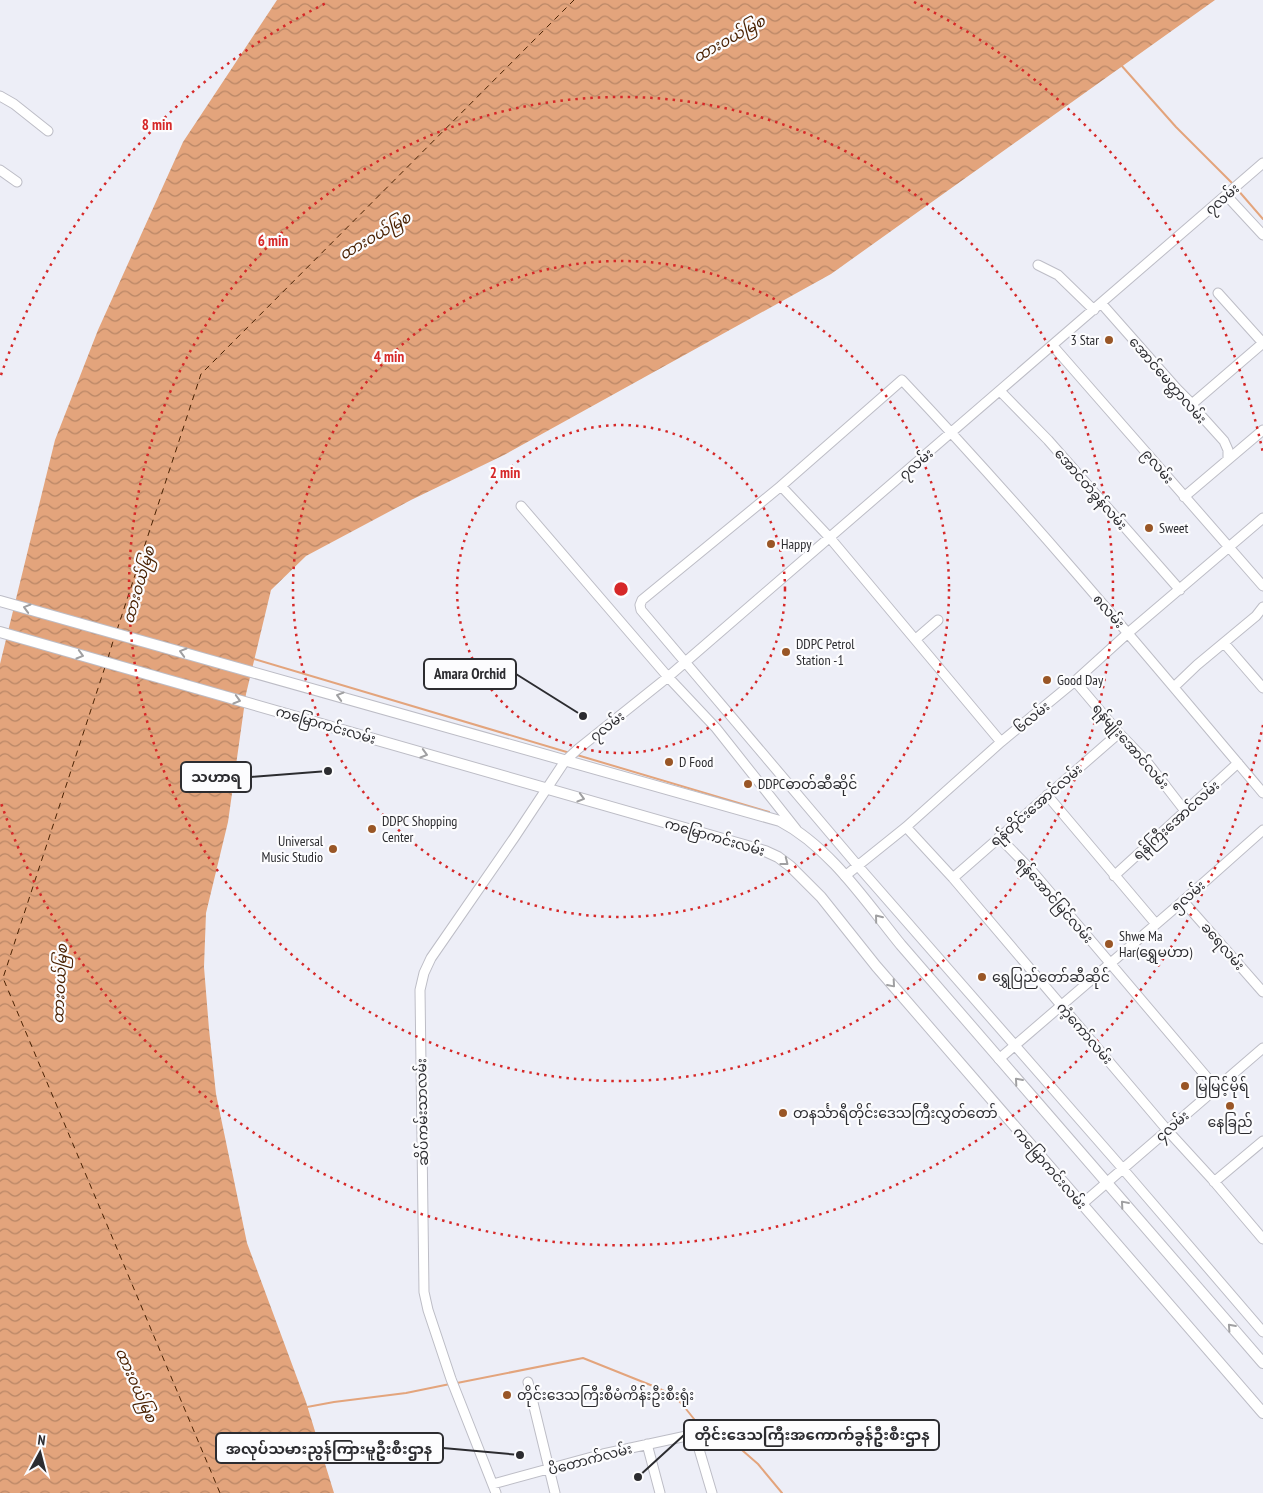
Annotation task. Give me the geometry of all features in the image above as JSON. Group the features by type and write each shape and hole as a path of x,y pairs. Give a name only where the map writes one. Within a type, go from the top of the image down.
{"main road":[{"path":"0,601 780,822 796,830 845,876 901,946 1263,1363"},
{"name":"ကမြောကင်းလမ်း","path":"0,632 765,851 778,857 790,866 821,897 876,966 1263,1413"}],"street":[{"path":"0,96 14,104 48,131"},
{"name":"၇လမ်း","path":"566,761 578,748 686,662 1263,163"},
{"path":"0,170 17,182"},
{"path":"1229,192 1263,234"},
{"path":"1038,265 1058,275 1094,310"},
{"path":"1192,404 1263,343 1218,293"},
{"name":"အောင်မေတ္တာလမ်း","path":"1101,303 1224,441 1228,450 1228,459"},
{"name":"၉လမ်း","path":"1053,346 1263,586"},
{"name":"၈လမ်း","path":"781,486 902,380 952,433 1128,633 1263,793"},
{"name":"အောင်တံခွန်လမ်း","path":"1000,391 1048,440 1180,590"},
{"path":"1184,497 1263,430"},
{"path":"1002,742 957,692 916,639 830,538 781,486 642,600 640,605 641,610 858,866 1123,1168 1263,1332"},
{"path":"521,506 668,677 716,728 796,830"},
{"name":"၆လမ်း","path":"845,876 906,827 1263,518"},
{"path":"1174,687 1197,665 1256,616 1263,607"},
{"path":"916,639 938,620"},
{"path":"1224,643 1263,688"},
{"name":"ရန်မျိုးအောင်လမ်း","path":"1075,680 1119,733 1147,762 1185,812"},
{"name":"ရန်တိုင်းအောင်လမ်း","path":"953,878 1119,733"},
{"name":"ဆိပ်ကမ်းသာလမ်း","path":"495,1489 454,1389 424,1292 420,990 424,973 431,958 566,761"},
{"name":"ရန်ကြီးအောင်လမ်း","path":"1114,876 1238,763"},
{"path":"1047,795 1156,924"},
{"name":"ကံ့ကော်လမ်း","path":"906,827 953,878 1263,1239"},
{"name":"၅လမ်း","path":"999,1059 1263,830"},
{"name":"ရန်အောင်မြင်လမ်း","path":"999,837 1032,871 1216,1088"},
{"name":"ခရေလမ်း","path":"1184,900 1263,992"},
{"name":"၄လမ်း","path":"1082,1204 1263,1048"},
{"path":"1214,1182 1262,1143"},
{"path":"528,1382 555,1493"},
{"name":"ပိတောက်လမ်း","path":"495,1489 603,1454 692,1435 696,1438 712,1493"},
{"path":"647,1444 660,1493"}],"water":[{"name":"ထားဝယ်မြစ","path":"277,0 1215,0 831,274 504,455 411,500 306,556 271,590 246,694 228,822 206,913 204,967 216,1094 247,1243 306,1402 334,1493 0,1493 0,664 55,440 98,330 183,142"}],"waterway":[{"path":"1121,65 1176,127 1234,185"},
{"path":"1237,189 1263,219"},
{"path":"254,659 570,753"},
{"path":"577,755 769,812"},
{"path":"457,1383 583,1358 674,1396 698,1424 727,1437 758,1464 782,1493"},
{"path":"307,1407 406,1393 450,1384"}],"ferry route":[{"path":"117,630 201,374 574,0"},
{"path":"108,658 114,638"},
{"path":"105,667 3,978 220,1493"}],"place":[{"name":"3 Star","path":"1109,340"},
{"name":"Sweet","path":"1149,528"},
{"name":"Happy","path":"771,544"},
{"name":"DDPC Petrol Station -1","path":"786,652"},
{"name":"Good Day","path":"1047,680"},
{"name":"Amara Orchid","path":"583,716"},
{"name":"D Food","path":"669,762"},
{"name":"သဟာရ","path":"328,771"},
{"name":"DDPCဓာတ်ဆီဆိုင်","path":"748,784"},
{"name":"DDPC Shopping Center","path":"372,829"},
{"name":"Universal Music Studio","path":"333,849"},
{"name":"Shwe Ma Har(‌‌ရွှေမဟာ)","path":"1109,944"},
{"name":"ရွှေပြည်တော်ဆီဆိုင်","path":"982,977"},
{"name":"မြမြင့်မိုရ်","path":"1185,1086"},
{"name":"နေခြည်","path":"1230,1106"},
{"name":"တနင်္သာရီတိုင်းဒေသကြီးလွှတ်တော်","path":"783,1113"},
{"name":"တိုင်းဒေသကြီးစီမံကိန်းဦးစီးရုံး","path":"507,1395"},
{"name":"အလုပ်သမားညွန်ကြားမူဦးစီးဌာန","path":"520,1455"},
{"name":"တိုင်းဒေသကြီးအကောက်ခွန်ဦးစီးဌာန","path":"638,1477"}]}
